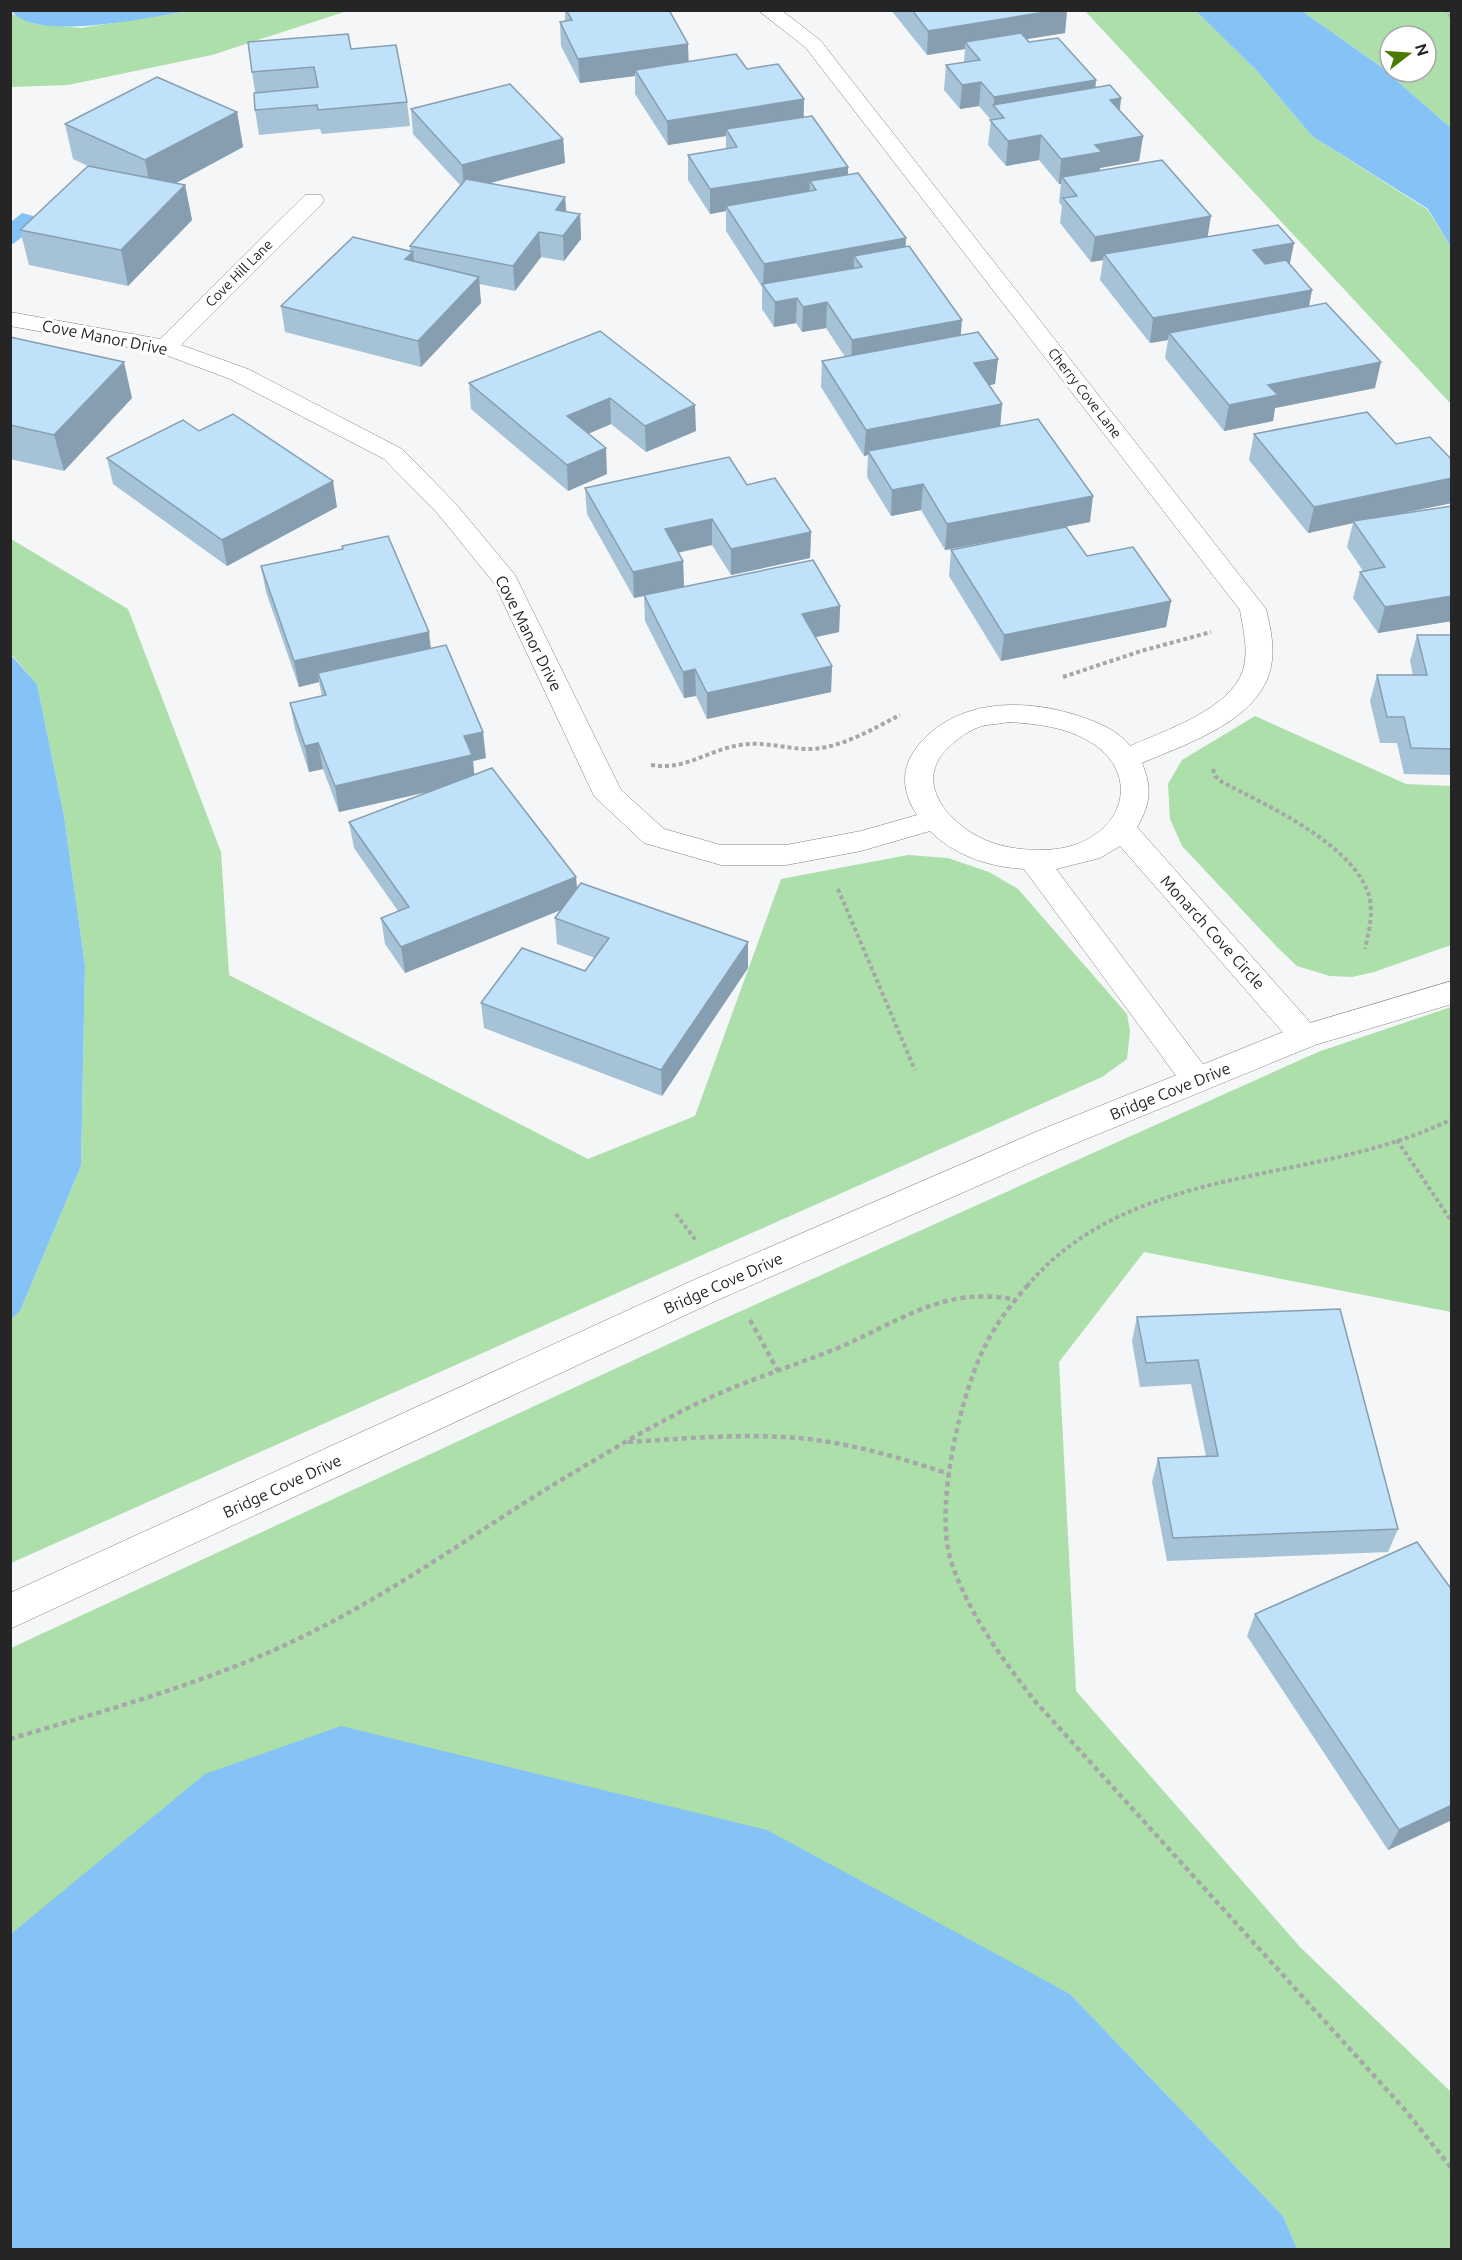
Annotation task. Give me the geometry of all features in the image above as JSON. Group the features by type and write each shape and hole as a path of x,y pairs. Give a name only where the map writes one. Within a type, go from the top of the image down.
{"street":[{"name":"Cherry Cove Lane","path":"768,10 813,44 1254,609 1259,643 1255,675 1239,701 1211,719 1125,759"},
{"name":"Cove Hill Lane","path":"165,347 313,200"},
{"name":"Cove Manor Drive","path":"10,319 165,347 239,374 393,454 447,509 506,581 609,796 654,836 721,855 786,855 861,841 934,820"},
{"path":"1009,714 1054,718 1076,724 1104,739 1125,759 1135,782 1134,806 1122,829 1105,842 1084,852 1060,858 1033,860 976,849 953,836 934,820 923,802 918,784 920,766 929,749 948,731 976,718 1009,714"},
{"name":"Monarch Cove Circle","path":"1122,829 1304,1036"},
{"path":"1033,860 1197,1080"},
{"name":"Bridge Cove Drive","path":"10,1612 708,1289 1050,1140 1304,1036 1452,992"}],"path":[{"path":"1446,10 1452,19"},
{"path":"1215,761 1215,776 1222,782 1330,845 1356,871 1367,889 1372,918 1365,949"},
{"path":"837,886 915,1070"},
{"path":"1452,1119 1397,1140 1322,1161 1234,1178 1172,1195 1124,1212 1051,1259 1016,1300 992,1334 968,1387 949,1474 946,1522 950,1557 976,1619 1009,1667 1084,1756 1406,2111 1452,2169"},
{"path":"1397,1140 1452,1222"},
{"path":"10,1738 170,1691 251,1661 307,1635 364,1603 534,1496 700,1402 848,1344 946,1299 973,1293 993,1293 1016,1300"},
{"path":"627,1442 749,1437 805,1439 899,1457 949,1474"}],"green space":[{"path":"190,11 347,11 212,55 68,85 11,87 10,13 35,24 81,28"},
{"path":"1085,11 1196,11 1258,72 1312,136 1428,210 1451,247 1451,404"},
{"path":"1302,11 1451,11 1451,128 1401,84 1438,84 1438,24 1378,24 1378,65"},
{"path":"11,539 128,609 221,852 229,975 588,1159 695,1116 781,879 908,855 948,858 989,872 1018,889 1127,1014 1130,1031 1127,1059 1102,1077 11,1563 10,1319 20,1311 81,1166 85,965 64,816 37,684 11,654"},
{"path":"1255,716 1406,784 1451,786 1451,945 1374,972 1352,977 1330,976 1297,966 1182,846 1170,819 1168,784 1182,760"},
{"path":"1451,1007 1451,1312 1144,1252 1059,1362 1076,1691 1300,1947 1452,2093 1451,2249 1297,2249 1283,2216 1070,1994 11,1934 11,1648 701,1329 1318,1052"}],"water":[{"path":"11,10 190,11 123,22 68,27 43,25 24,20"},
{"path":"1196,11 1302,11 1378,65 1378,84 1401,84 1451,128 1451,247 1428,209 1312,136 1258,72"},
{"path":"22,213 45,219 13,244 11,243 11,222"},
{"path":"10,654 37,684 64,816 85,965 81,1166 20,1311 11,1319"},
{"path":"341,1726 767,1830 1070,1994 1283,2216 1297,2249 11,2249 11,1934 205,1774"}],"building":[{"path":"566,10 669,10 688,44 578,59 560,22 572,20"},
{"path":"912,10 1058,10 928,31"},
{"path":"1021,33 1029,42 1058,38 1096,80 994,97 981,82 962,85 946,65 980,60 965,42"},
{"path":"348,34 351,49 396,45 407,102 318,110 317,105 255,110 254,93 318,87 314,67 252,72 248,42"},
{"path":"736,54 747,69 778,64 804,99 667,121 635,70"},
{"path":"157,77 237,112 145,160 65,124"},
{"path":"510,84 563,139 462,165 411,109"},
{"path":"1110,85 1121,98 1110,100 1143,136 1095,145 1102,152 1061,159 1041,135 1008,141 990,120 1004,118 993,105"},
{"path":"812,116 848,167 710,189 688,155 737,147 726,129"},
{"path":"1162,160 1211,216 1095,237 1063,198 1077,196 1062,177"},
{"path":"88,166 185,185 121,250 20,230"},
{"path":"858,173 906,238 764,264 726,206 816,190 810,181"},
{"path":"466,179 565,197 556,210 580,214 563,236 539,232 513,266 410,246"},
{"path":"1278,225 1294,243 1253,250 1265,264 1286,260 1312,290 1153,318 1104,254"},
{"path":"353,237 413,252 405,259 479,277 418,341 281,306"},
{"path":"909,246 962,320 852,340 827,302 803,307 797,298 775,302 762,284 862,267 854,256"},
{"path":"1326,303 1381,362 1268,385 1278,395 1229,405 1169,333"},
{"path":"600,331 695,405 645,426 610,398 567,416 606,448 567,465 469,383"},
{"path":"978,332 998,359 974,363 1002,404 866,430 822,361"},
{"path":"10,337 124,362 54,435 10,425"},
{"path":"1367,412 1396,444 1430,437 1452,460 1452,478 1314,507 1254,434"},
{"path":"233,414 333,481 222,540 107,458 183,420 199,431"},
{"path":"1038,419 1093,496 947,524 923,484 892,490 868,451"},
{"path":"729,457 747,485 775,478 811,532 731,549 712,519 665,529 683,561 633,572 585,488"},
{"path":"1452,506 1452,596 1385,607 1360,572 1385,567 1353,521"},
{"path":"1066,527 1087,556 1133,547 1171,601 1004,635 951,550"},
{"path":"388,536 429,632 294,661 261,566 343,549 342,546"},
{"path":"813,560 840,606 802,614 832,666 707,693 695,669 683,672 644,595"},
{"path":"1417,635 1452,635 1452,749 1411,748 1404,717 1387,717 1377,675 1427,675"},
{"path":"446,645 483,732 464,736 472,755 335,786 318,743 305,746 290,703 326,695 318,673"},
{"path":"492,768 576,877 401,947 381,918 409,907 349,822"},
{"path":"581,883 748,942 661,1070 481,1003 522,948 585,971 609,938 555,918"},
{"path":"1340,1309 1398,1529 1173,1538 1158,1458 1218,1456 1198,1360 1146,1363 1137,1317"},
{"path":"1417,1542 1452,1590 1452,1805 1399,1830 1255,1614"}]}
